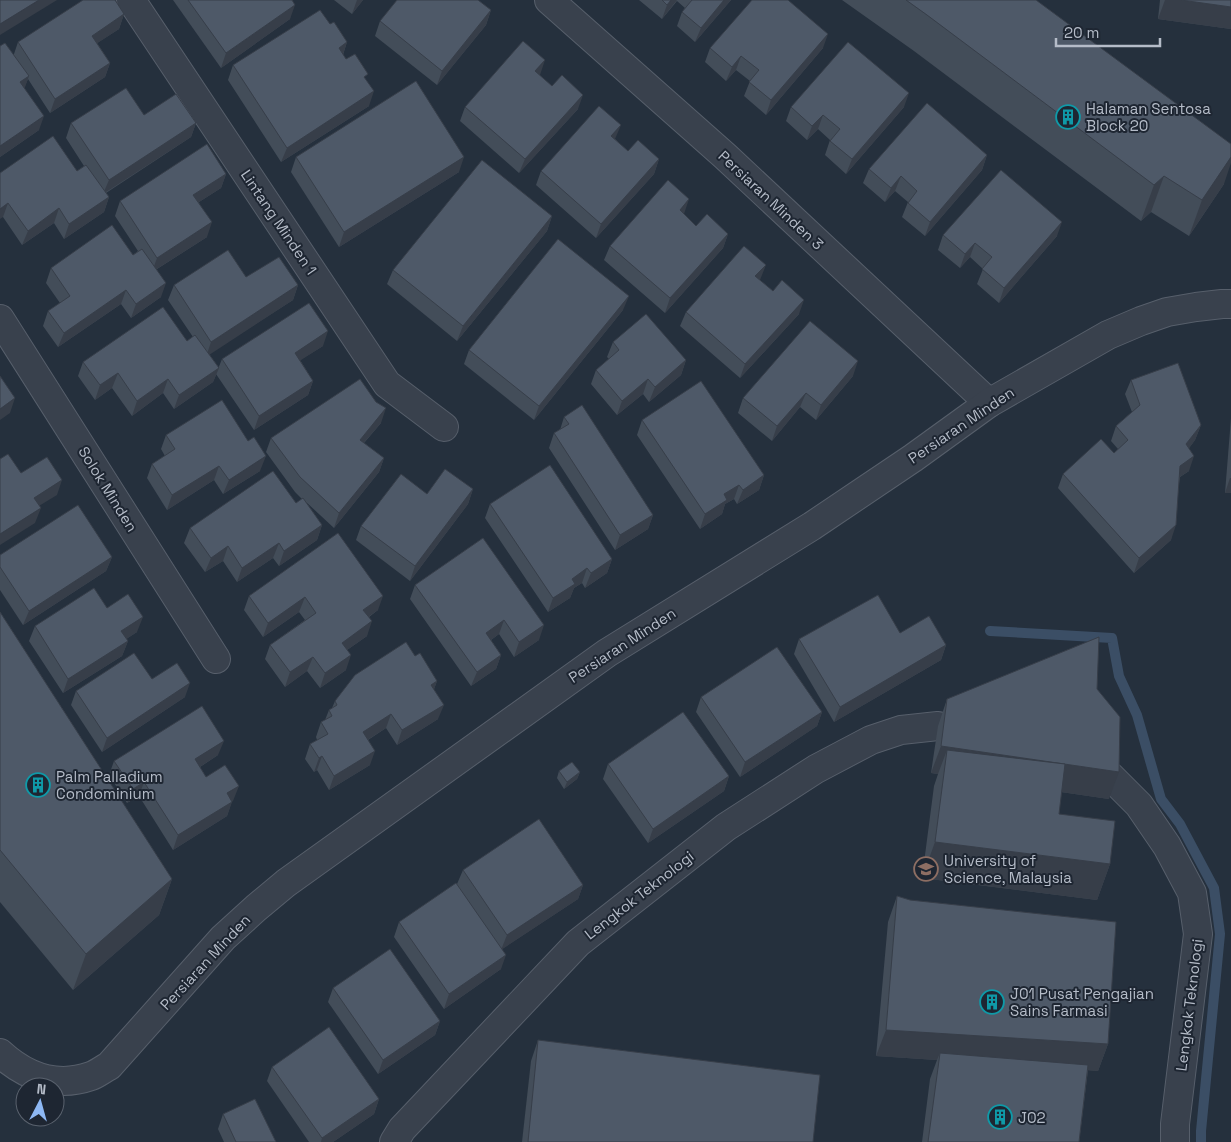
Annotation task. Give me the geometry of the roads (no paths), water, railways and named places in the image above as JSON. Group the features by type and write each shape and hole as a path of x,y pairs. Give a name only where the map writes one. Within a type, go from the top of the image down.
{"street":[{"name":"Lintang Minden 1","path":"131,0 387,384 444,427"},
{"name":"Persiaran Minden 3","path":"549,0 725,156 989,403"},
{"name":"Persiaran Minden","path":"0,1053 31,1075 52,1080 74,1081 93,1075 108,1066 223,938 286,883 607,652 812,526 913,458 989,403 1100,339 1167,312 1231,304"},
{"name":"Solok Minden","path":"0,319 216,659"},
{"name":"Lengkok Teknologi","path":"394,1142 402,1129 578,943 726,827 816,769 871,740 902,730 938,726"},
{"name":"Lengkok Teknologi","path":"1110,776 1139,805 1167,846 1192,894 1198,934 1175,1124 1175,1142"}],"waterway":[{"path":"990,631 1112,638 1119,676 1137,715 1161,799 1180,824 1214,888 1220,934 1201,1142"}],"place":[{"name":"Halaman Sentosa Block 20","path":"1068,117"},
{"name":"Palm Palladium Condominium","path":"38,785"},
{"name":"University of Science, Malaysia","path":"926,869"},
{"name":"J01 Pusat Pengajian Sains Farmasi","path":"992,1002"},
{"name":"J02","path":"1000,1117"}]}
